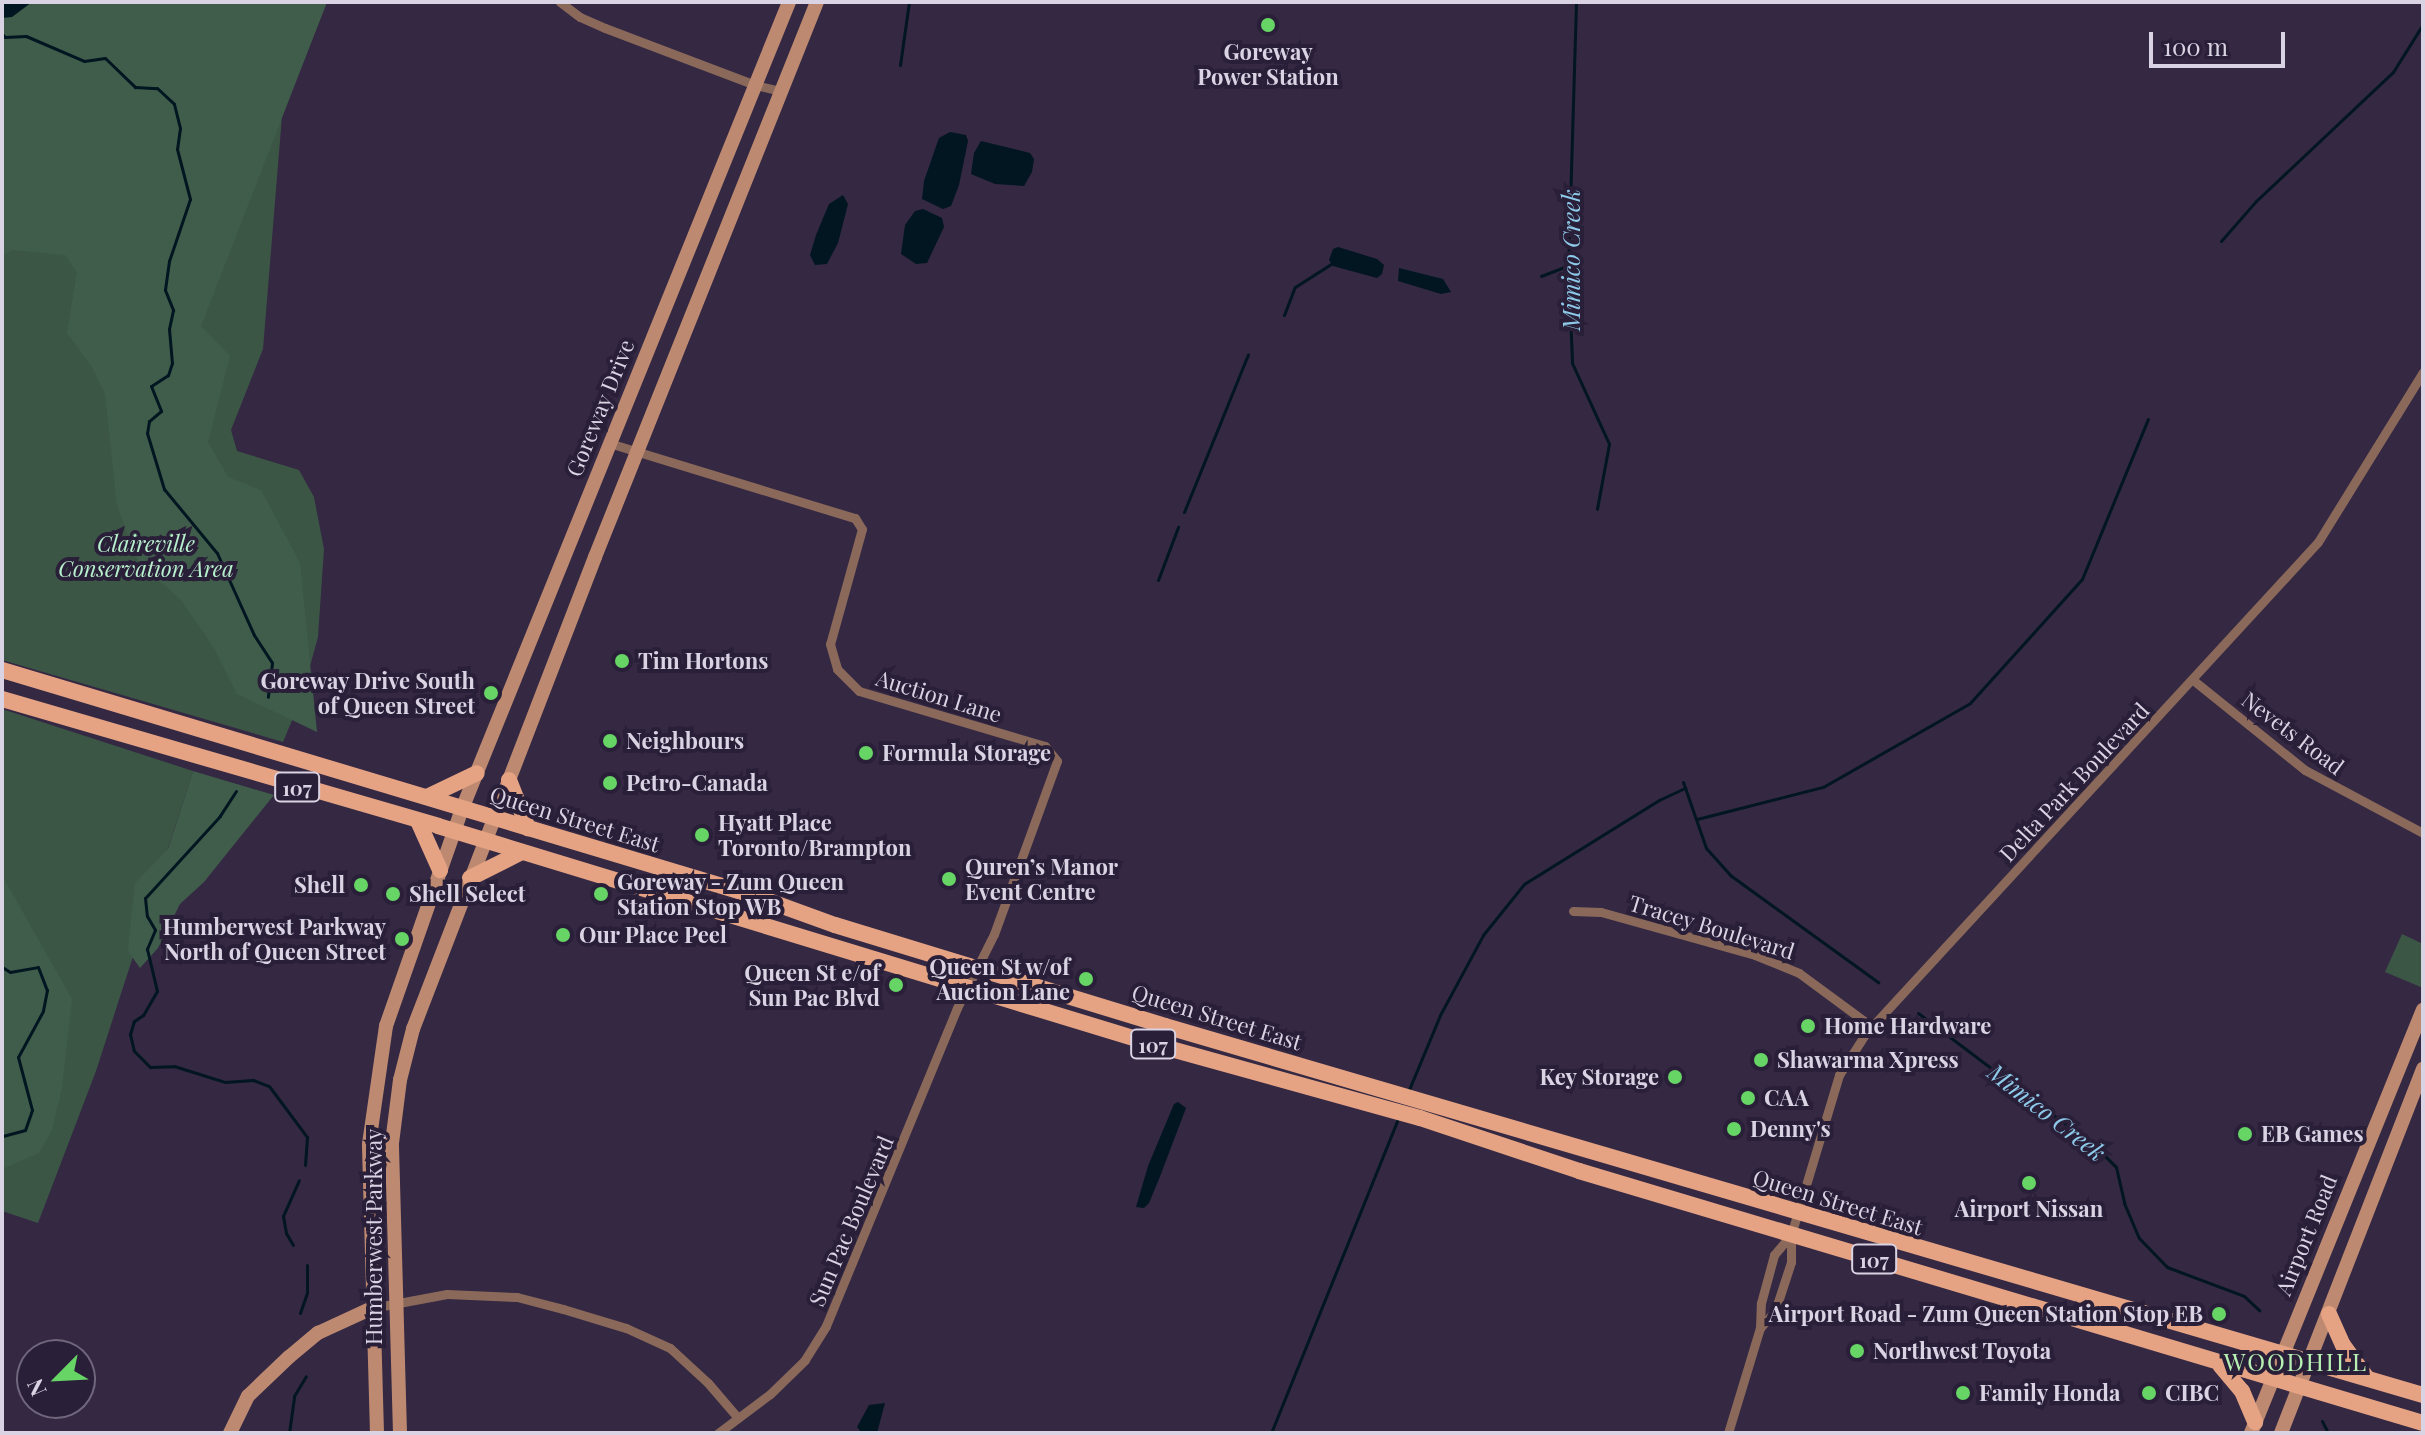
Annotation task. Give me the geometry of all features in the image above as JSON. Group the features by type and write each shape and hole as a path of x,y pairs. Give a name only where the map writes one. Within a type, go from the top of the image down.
{"main road":[{"name":"Goreway Drive","path":"454,832 789,2"},
{"path":"494,817 817,2"},
{"name":"Queen Street East","path":"2,670 494,817 977,967 1344,1086 1420,1118 1579,1171 2423,1423"},
{"name":"Queen Street East","path":"2,699 485,841 967,988 1344,1086 1427,1102 2423,1395"},
{"path":"427,797 477,773"},
{"path":"509,780 528,828"},
{"name":"Humberwest Parkway","path":"400,1433 392,1143 400,1080 413,1029 494,817"},
{"path":"418,821 440,870"},
{"name":"Humberwest Parkway","path":"377,1433 369,1144 378,1062 386,1026 454,832"},
{"path":"470,878 520,853"},
{"name":"Airport Road","path":"2253,1427 2423,1010"},
{"path":"2281,1433 2423,1069"},
{"path":"1936,1278 1948,1266 1977,1273 1986,1268"},
{"path":"230,1433 248,1396 289,1357 318,1333 372,1308"},
{"path":"2329,1314 2343,1345 2367,1378"},
{"path":"2219,1363 2242,1391 2253,1427"}],"street":[{"path":"560,2 580,17 605,28 755,85 782,91"},
{"name":"Delta Park Boulevard","path":"1791,1235 1839,1075 1871,1026 2318,542 2423,372"},
{"name":"Auction Lane","path":"609,443 855,518 862,529 830,644 837,669 859,691 1037,744 1053,752 1057,761 1056,773 994,934 967,988"},
{"name":"Nevets Road","path":"2193,680 2305,770 2422,831"},
{"name":"Tracey Boulevard","path":"1573,911 1601,912 1755,955 1799,973 1871,1026"},
{"name":"Sun Pac Boulevard","path":"718,1433 770,1394 805,1360 826,1326 967,988"},
{"path":"1760,1328 1775,1311 1791,1262 1791,1235"},
{"path":"1728,1433 1760,1328 1761,1303 1774,1255 1791,1235"},
{"path":"372,1308 395,1301 447,1294 517,1297 626,1328 670,1348 708,1383 738,1418"}],"green space":[{"name":"Claireville Conservation Area","path":"2,2 327,2 282,116 263,349 231,430 237,451 299,470 314,497 324,549 318,637 301,699 283,742 2,660"},
{"name":"Claireville Conservation Area","path":"32,2 327,2 201,326 230,356 208,442 228,477 261,490 300,563 317,732 237,694 214,648 181,600 138,562 117,505 105,394 92,367 67,333 77,272 65,255 12,250 2,255 2,18 12,17"},
{"path":"2,709 193,771 96,1071 38,1223 2,1211"},
{"path":"193,771 274,795 204,882 180,904 158,948 140,968 128,951 135,883 168,849"},
{"path":"2,875 72,999 62,1088 52,1130 39,1153 2,1169"},
{"path":"2402,934 2423,944 2423,988 2385,972"}],"water":[{"path":"2,2 32,2 12,17 2,18"},
{"path":"950,132 966,135 968,141 959,185 951,206 943,209 922,199 924,181 939,138"},
{"path":"981,141 1030,153 1034,159 1032,172 1024,186 995,184 971,174 974,153"},
{"path":"843,195 848,204 838,243 827,264 815,265 810,255 816,235 829,204"},
{"path":"923,209 942,218 944,227 927,263 916,264 901,254 905,225 915,211"},
{"path":"1338,247 1377,259 1384,265 1382,274 1377,278 1333,266 1329,260 1333,249"},
{"path":"1399,268 1443,279 1451,292 1441,294 1398,281"},
{"path":"1178,1102 1186,1108 1159,1179 1149,1203 1144,1208 1136,1207 1148,1166 1174,1104"},
{"path":"885,1403 877,1433 862,1433 857,1427 869,1405"}],"waterway":[{"path":"900,65 909,2"},
{"name":"Mimico Creek","path":"1576,2 1568,266 1572,363 1609,444 1597,509"},
{"path":"2221,241 2256,201 2393,72 2423,24"},
{"path":"2,34 5,37 26,36 84,61 105,58 135,87 157,88 174,104 180,128 177,149 190,199 169,261 165,290 173,310 169,329 172,363 168,375 151,386 161,411 149,421 147,433 164,489 217,553 254,635 272,663 268,697"},
{"path":"1284,315 1295,287 1334,262"},
{"path":"1541,276 1567,266"},
{"path":"1184,512 1248,354"},
{"path":"1697,819 1823,787 1970,703 2082,579 2148,419"},
{"path":"1158,580 1178,527"},
{"name":"Mimico Creek","path":"1683,782 1706,848 1730,875 1878,982"},
{"path":"1408,1092 1440,1015 1483,935 1524,884 1659,800 1685,788"},
{"path":"236,791 220,816 145,898 147,916 155,930 147,949 157,991 143,1015 134,1021 130,1034 134,1051 150,1067 174,1066 225,1082 253,1080 269,1086 307,1137 305,1165"},
{"path":"2,967 10,972 38,967 47,990 43,1011 18,1057 32,1110 25,1130 2,1136"},
{"name":"Mimico Creek","path":"1918,1013 2097,1148 2116,1167 2124,1203 2139,1238 2167,1267 2244,1296 2259,1310"},
{"path":"1271,1433 1398,1118"},
{"path":"293,1245 286,1233 283,1216 299,1180"},
{"path":"300,1313 307,1293 307,1265"},
{"path":"289,1433 294,1396 306,1376"},
{"name":"Mimico Creek","path":"2322,1421 2328,1433"}],"place":[{"name":"Goreway Power Station","path":"1268,25"},
{"name":"Tim Hortons","path":"622,661"},
{"name":"Goreway Drive South of Queen Street","path":"491,693"},
{"name":"Neighbours","path":"610,741"},
{"name":"Formula Storage","path":"866,753"},
{"name":"Petro-Canada","path":"610,783"},
{"name":"Hyatt Place Toronto/Brampton","path":"702,835"},
{"name":"Quren’s Manor Event Centre","path":"949,879"},
{"name":"Shell","path":"361,885"},
{"name":"Shell Select","path":"393,894"},
{"name":"Goreway - Zum Queen Station Stop WB","path":"601,894"},
{"name":"Our Place Peel","path":"563,935"},
{"name":"Humberwest Parkway North of Queen Street","path":"402,939"},
{"name":"Queen St w/of Auction Lane","path":"1086,979"},
{"name":"Queen St e/of Sun Pac Blvd","path":"896,985"},
{"name":"Home Hardware","path":"1808,1026"},
{"name":"Shawarma Xpress","path":"1761,1060"},
{"name":"Key Storage","path":"1675,1077"},
{"name":"CAA","path":"1748,1098"},
{"name":"Denny's","path":"1734,1129"},
{"name":"EB Games","path":"2245,1134"},
{"name":"Airport Nissan","path":"2029,1183"},
{"name":"Airport Road - Zum Queen Station Stop EB","path":"2219,1314"},
{"name":"Northwest Toyota","path":"1857,1351"},
{"name":"Family Honda","path":"1963,1393"},
{"name":"CIBC","path":"2149,1393"}],"district":[{"name":"WOODHILL","path":"2296,1362"}]}
